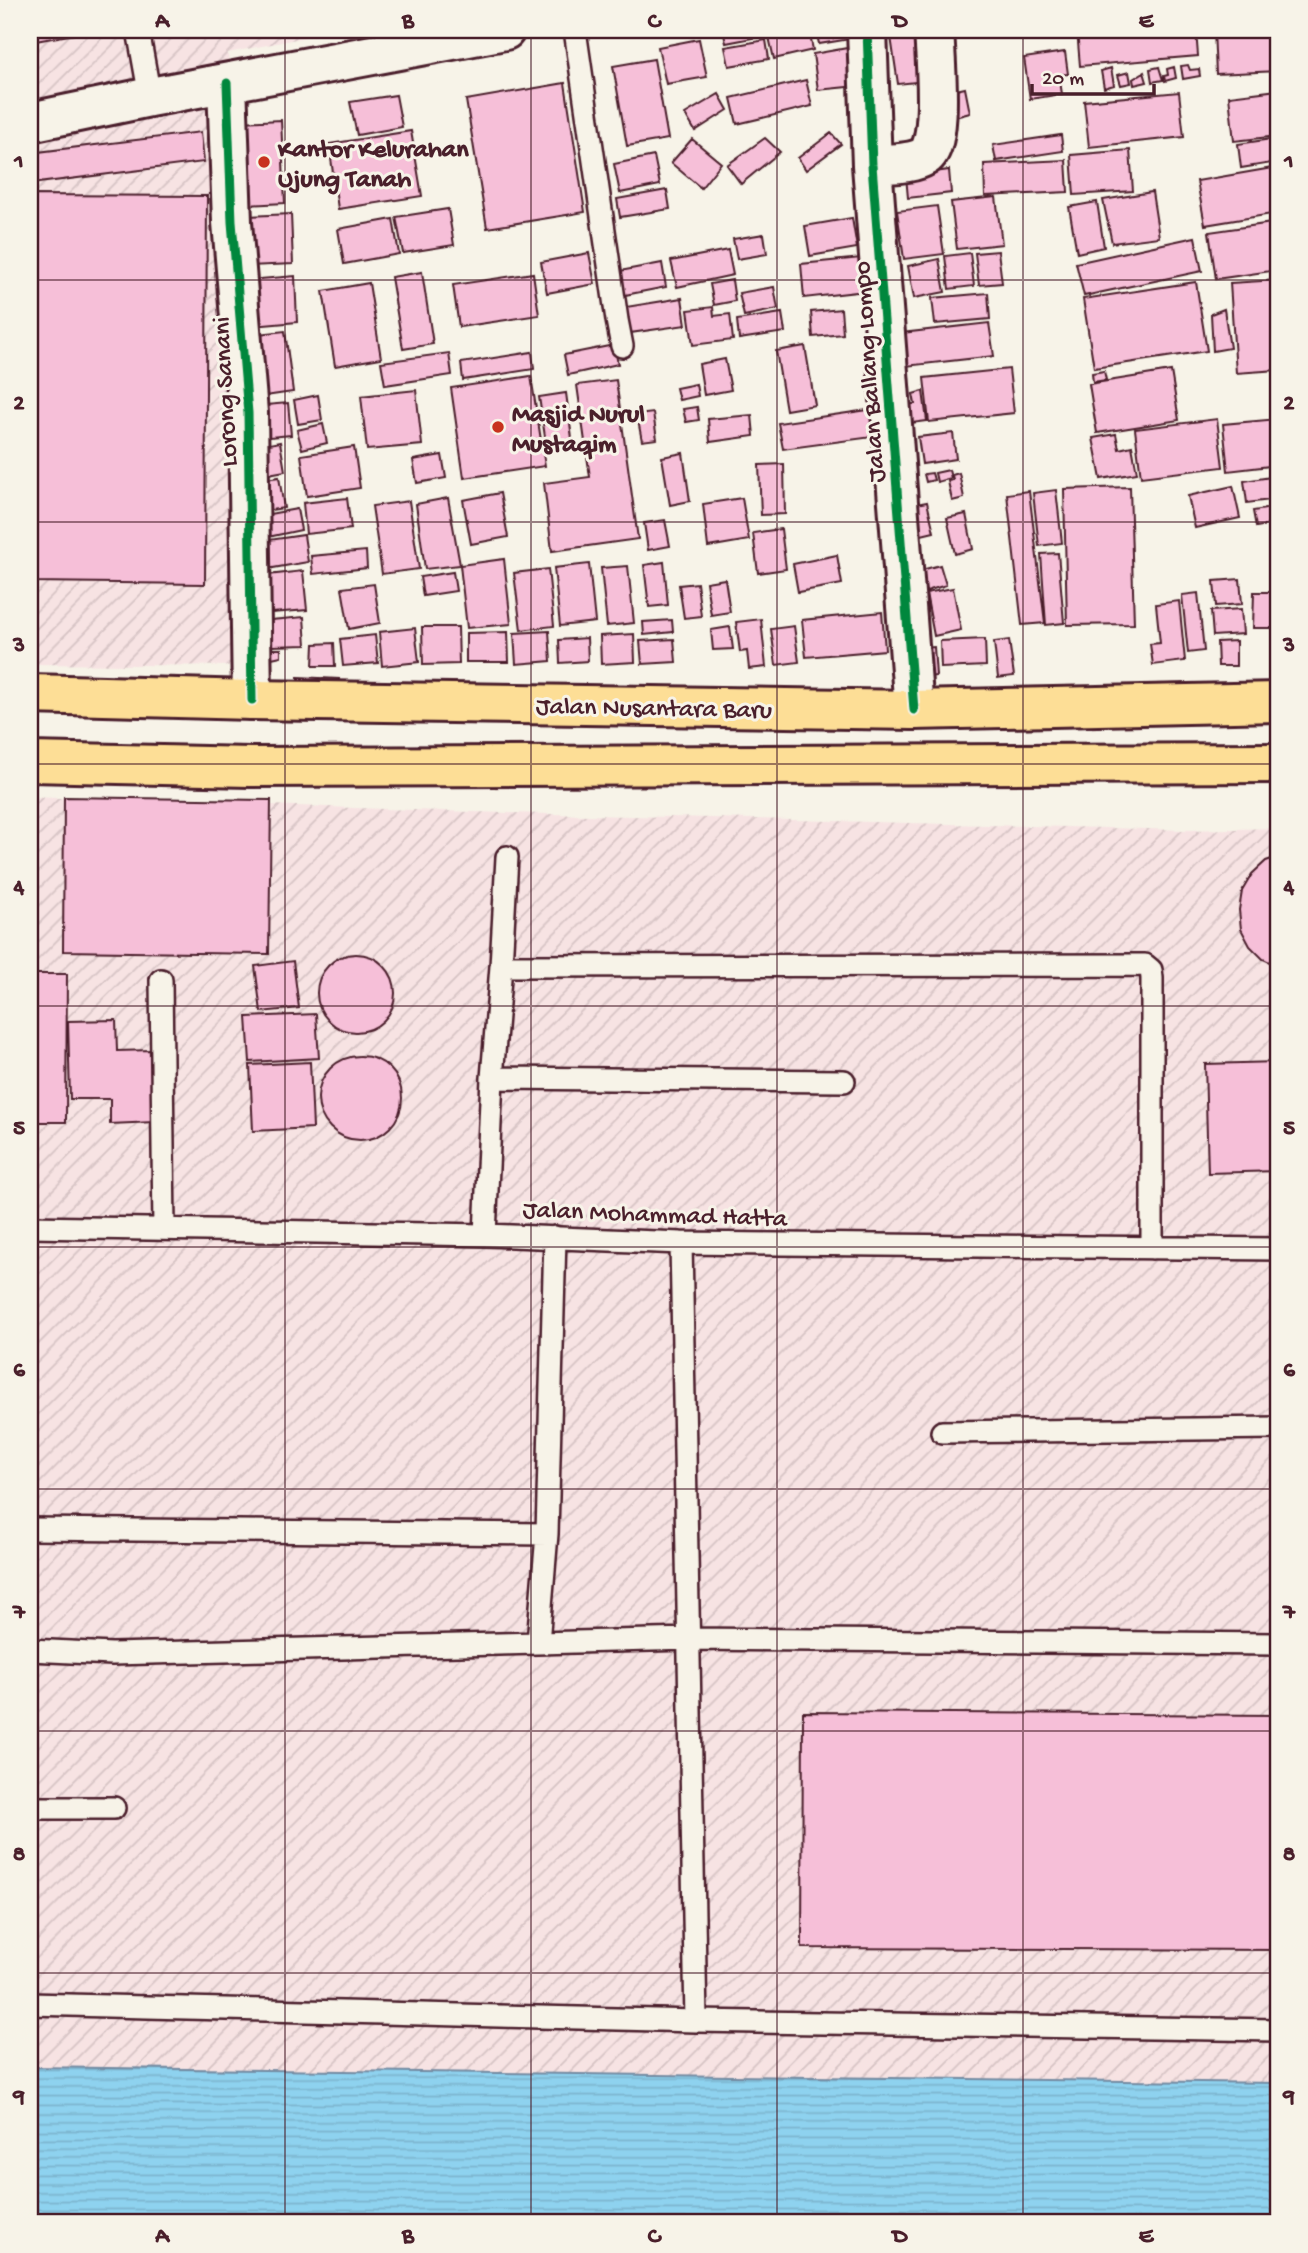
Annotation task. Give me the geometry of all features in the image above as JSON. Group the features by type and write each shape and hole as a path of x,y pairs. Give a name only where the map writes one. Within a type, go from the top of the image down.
{"highway":[{"name":"Jalan Nusantara Baru","path":"30,694 914,710 1278,702"},
{"path":"30,762 250,767 1278,763"}],"street":[{"path":"30,122 505,30"},
{"name":"Jalan Ballang Lompo","path":"867,30 872,165 914,710"},
{"path":"872,165 916,160 932,149 937,98 934,30"},
{"name":"Lorong Sanani","path":"227,83 232,222 248,414 252,700"}],"lane":[{"path":"138,30 150,97"},
{"path":"575,30 622,346"},
{"path":"485,1235 492,1078 507,857"},
{"path":"501,966 1145,965 1151,970 1152,978 1152,1248"},
{"path":"161,980 163,1229"},
{"path":"492,1078 844,1081"},
{"name":"Jalan Mohammad Hatta","path":"30,1227 485,1235 681,1243 1278,1250"},
{"path":"538,1643 547,1534 555,1237"},
{"path":"681,1243 696,2021"},
{"path":"942,1432 1278,1429"},
{"path":"30,1530 547,1534"},
{"path":"30,1650 112,1654 689,1639 1278,1644"},
{"path":"30,1808 114,1808"},
{"path":"30,2004 696,2021 1278,2030"}],"shaded area":[{"path":"30,30 340,30 228,53 242,235 241,666 30,664"},
{"path":"30,797 472,812 1186,830 1278,828 1278,2083 30,2067"}],"water":[{"path":"30,2067 1278,2083 1278,2223 30,2223"}],"building":[{"path":"30,30 86,30 86,32 30,42"},
{"path":"723,30 762,30 763,36 726,43"},
{"path":"796,30 809,30 813,50 774,59 769,37"},
{"path":"816,30 854,30 856,38 819,44"},
{"path":"890,30 930,30 934,80 898,84"},
{"path":"1023,30 1060,30 1060,31 1024,38"},
{"path":"1077,30 1196,30 1198,56 1080,66"},
{"path":"1214,30 1278,30 1278,71 1216,74"},
{"path":"699,39 707,77 666,84 658,47"},
{"path":"766,40 769,59 729,66 725,47"},
{"path":"853,47 857,86 818,90 813,54"},
{"path":"1065,52 1068,74 1059,75 1062,94 1030,99 1024,58"},
{"path":"654,59 668,139 627,146 613,66"},
{"path":"1188,65 1190,70 1199,69 1200,76 1183,79 1181,66"},
{"path":"1159,67 1163,80 1152,82 1150,69"},
{"path":"1174,67 1176,78 1165,81 1167,69"},
{"path":"1111,68 1114,85 1104,88 1101,71"},
{"path":"1129,72 1131,83 1121,85 1118,75"},
{"path":"1144,72 1147,82 1134,85 1133,79"},
{"path":"806,80 812,106 737,124 731,98"},
{"path":"565,83 585,212 487,228 466,100"},
{"path":"965,88 970,113 955,117 943,93"},
{"path":"1278,90 1278,136 1234,141 1229,96"},
{"path":"1179,92 1184,137 1089,147 1084,101"},
{"path":"719,94 728,110 695,131 685,114"},
{"path":"396,95 402,127 357,135 350,102"},
{"name":"Kantor Kelurahan Ujung Tanah","path":"281,120 285,203 247,205 242,122"},
{"path":"411,131 422,196 338,209 329,144"},
{"path":"201,132 204,162 30,184 30,153"},
{"path":"831,133 841,144 806,170 798,158"},
{"path":"1061,135 1063,151 996,161 993,145"},
{"path":"765,138 780,152 741,184 727,165"},
{"path":"1278,138 1278,162 1241,168 1238,144"},
{"path":"692,139 721,163 701,188 671,163"},
{"path":"1130,150 1133,191 1074,195 1071,155"},
{"path":"654,156 660,185 620,193 614,164"},
{"path":"1066,160 1068,192 985,196 984,164"},
{"path":"1278,167 1278,213 1205,225 1197,181"},
{"path":"949,170 951,193 908,198 906,176"},
{"path":"667,190 670,209 620,217 617,199"},
{"path":"1152,192 1159,237 1112,243 1103,200"},
{"path":"30,195 207,196 205,584 30,582"},
{"path":"996,197 1002,244 957,249 951,202"},
{"path":"1097,202 1104,247 1077,253 1069,207"},
{"path":"937,206 944,254 904,259 897,211"},
{"path":"448,209 454,245 403,253 396,217"},
{"path":"291,214 293,264 249,266 248,216"},
{"path":"852,218 857,248 810,256 805,226"},
{"path":"393,219 399,254 344,264 338,229"},
{"path":"1272,223 1278,270 1216,279 1209,232"},
{"path":"764,234 767,254 737,259 733,239"},
{"path":"1195,237 1202,271 1084,296 1076,263"},
{"path":"728,250 733,275 677,287 671,261"},
{"path":"998,251 1002,283 979,285 975,253"},
{"path":"589,253 595,284 547,293 541,262"},
{"path":"970,253 974,286 949,289 945,256"},
{"path":"861,258 865,291 804,298 801,264"},
{"path":"939,259 945,292 914,298 908,266"},
{"path":"662,263 666,287 625,295 620,271"},
{"path":"422,272 433,344 403,349 391,277"},
{"path":"533,273 539,315 459,327 453,285"},
{"path":"295,276 297,322 253,326 249,280"},
{"path":"732,280 735,301 714,305 710,284"},
{"path":"1278,280 1278,370 1236,373 1230,283"},
{"path":"1196,282 1207,351 1094,368 1083,299"},
{"path":"369,283 381,358 335,366 323,291"},
{"path":"774,287 778,309 744,316 739,293"},
{"path":"988,293 990,319 935,324 932,298"},
{"path":"682,298 686,325 630,333 626,307"},
{"path":"713,307 714,316 730,314 733,340 693,345 688,310"},
{"path":"841,309 843,334 813,337 811,312"},
{"path":"1224,309 1230,348 1213,351 1211,314"},
{"path":"782,313 785,332 739,339 737,320"},
{"path":"989,323 994,356 906,366 902,333"},
{"path":"285,331 293,392 258,397 250,335"},
{"path":"614,345 618,364 568,375 564,355"},
{"path":"805,346 815,405 786,410 776,351"},
{"path":"532,352 534,369 463,380 461,363"},
{"path":"449,353 452,375 385,385 381,362"},
{"path":"725,359 731,390 704,395 699,364"},
{"path":"1009,369 1014,413 929,422 924,378"},
{"path":"1104,371 1106,380 1093,382 1092,373"},
{"path":"1171,371 1179,420 1097,433 1089,384"},
{"name":"Masjid Nurul Mustaqim","path":"531,376 545,466 464,478 451,388"},
{"path":"616,380 638,539 552,551 544,483 590,477 577,385"},
{"path":"696,384 698,396 679,400 676,388"},
{"path":"416,390 422,445 367,450 361,396"},
{"path":"923,391 927,421 912,423 909,404 915,404 913,394"},
{"path":"566,393 573,446 547,450 539,397"},
{"path":"318,395 322,420 298,424 294,400"},
{"path":"288,403 291,435 259,438 255,406"},
{"path":"697,407 699,420 686,422 683,409"},
{"path":"875,409 880,436 783,449 778,423"},
{"path":"653,413 657,439 642,441 637,415"},
{"path":"752,415 754,436 710,442 708,419"},
{"path":"1217,419 1223,467 1141,477 1135,429"},
{"path":"1278,419 1278,465 1228,471 1223,424"},
{"path":"323,424 327,443 302,449 297,430"},
{"path":"953,433 956,459 922,464 918,437"},
{"path":"1116,434 1119,449 1132,446 1137,473 1101,479 1093,438"},
{"path":"280,442 285,471 263,475 259,446"},
{"path":"354,447 360,488 307,496 301,455"},
{"path":"683,453 690,501 670,505 662,457"},
{"path":"442,455 446,478 417,483 413,460"},
{"path":"784,464 785,514 761,515 759,465"},
{"path":"949,470 951,478 937,482 935,473"},
{"path":"932,473 934,480 926,482 924,474"},
{"path":"959,473 964,498 952,501 948,481 953,480 952,475"},
{"path":"1278,476 1278,499 1247,503 1244,481"},
{"path":"279,477 284,508 264,511 259,480"},
{"path":"1233,486 1240,518 1195,528 1188,496"},
{"path":"1130,487 1134,624 1067,625 1064,489"},
{"path":"1056,490 1062,543 1039,546 1033,493"},
{"path":"1029,491 1045,623 1022,625 1007,494"},
{"path":"500,493 508,537 471,544 463,500"},
{"path":"347,498 351,529 306,534 303,503"},
{"path":"448,498 460,565 425,569 416,504"},
{"path":"742,498 749,540 708,547 703,504"},
{"path":"409,501 419,569 382,574 372,506"},
{"path":"927,502 934,532 913,537 906,506"},
{"path":"1278,507 1278,523 1256,527 1253,511"},
{"path":"297,509 301,530 268,537 264,515"},
{"path":"966,514 973,549 955,554 947,518"},
{"path":"665,520 670,546 648,550 644,523"},
{"path":"781,529 786,569 758,573 753,533"},
{"path":"304,535 308,562 267,569 262,541"},
{"path":"366,551 367,568 313,574 311,556"},
{"path":"1058,553 1064,623 1046,625 1041,554"},
{"path":"837,555 842,584 798,592 793,564"},
{"path":"504,559 511,624 467,628 460,565"},
{"path":"664,562 668,605 649,607 644,565"},
{"path":"589,564 595,622 560,626 554,568"},
{"path":"940,565 946,585 920,593 914,572"},
{"path":"628,566 634,623 607,626 601,568"},
{"path":"548,569 554,626 521,630 514,573"},
{"path":"303,571 307,610 272,613 268,575"},
{"path":"453,572 456,591 423,596 420,577"},
{"path":"725,579 730,612 711,615 706,582"},
{"path":"1240,579 1242,604 1216,606 1214,581"},
{"path":"697,583 701,616 684,618 679,585"},
{"path":"374,584 380,623 349,629 342,588"},
{"path":"953,588 961,630 934,636 926,593"},
{"path":"1254,592 1278,592 1278,628 1253,628"},
{"path":"1198,593 1204,651 1188,653 1182,595"},
{"path":"1179,601 1185,661 1153,665 1150,644 1160,643 1156,604"},
{"path":"1241,609 1243,634 1213,636 1211,611"},
{"path":"882,612 885,650 806,657 802,620"},
{"path":"304,617 306,645 272,646 271,620"},
{"path":"761,619 766,667 749,669 747,651 740,652 736,622"},
{"path":"672,620 673,632 644,635 643,622"},
{"path":"794,626 799,662 776,665 771,629"},
{"path":"422,627 458,627 459,664 423,665"},
{"path":"730,627 733,649 713,650 711,630"},
{"path":"415,628 419,662 382,666 379,632"},
{"path":"549,631 551,661 516,664 514,633"},
{"path":"508,632 509,662 466,662 466,633"},
{"path":"634,634 635,662 601,664 600,636"},
{"path":"375,635 378,663 343,666 340,639"},
{"path":"587,638 588,661 560,663 559,640"},
{"path":"674,639 676,662 642,664 640,641"},
{"path":"985,639 986,666 941,668 940,641"},
{"path":"1009,640 1014,676 998,678 994,642"},
{"path":"1236,641 1236,666 1218,666 1217,642"},
{"path":"334,643 335,666 313,666 314,644"},
{"path":"934,647 936,676 915,679 912,649"},
{"path":"272,649 281,649 281,656 272,658"},
{"path":"298,677 339,679 339,696 298,694"},
{"path":"64,797 271,800 269,954 63,951"},
{"path":"1278,857 1278,966 1263,959 1250,946 1241,929 1239,910 1242,891 1252,874 1266,861"},
{"path":"356,954 371,957 384,965 392,978 395,993 392,1008 384,1021 371,1029 356,1032 341,1029 328,1021 320,1008 317,993 320,978 328,965 341,957"},
{"path":"293,961 299,1008 261,1012 255,966"},
{"path":"30,974 67,974 66,1122 30,1122"},
{"path":"316,1014 319,1058 250,1062 247,1017"},
{"path":"116,1020 117,1051 152,1050 155,1122 110,1124 110,1099 70,1099 68,1021"},
{"path":"360,1056 376,1059 390,1068 399,1082 402,1098 399,1114 390,1128 376,1137 360,1140 344,1137 330,1128 321,1114 318,1098 321,1082 330,1068 344,1059"},
{"path":"310,1062 313,1128 253,1131 250,1065"},
{"path":"1278,1062 1278,1171 1208,1173 1205,1064"},
{"path":"803,1712 1278,1715 1278,1950 802,1948"}],"cycle path":[{"path":"867,30 872,165 914,710"},
{"path":"227,83 232,222 248,413 252,700"}],"place":[{"name":"Kantor Kelurahan Ujung Tanah","path":"264,162"},
{"name":"Masjid Nurul Mustaqim","path":"498,427"}]}
